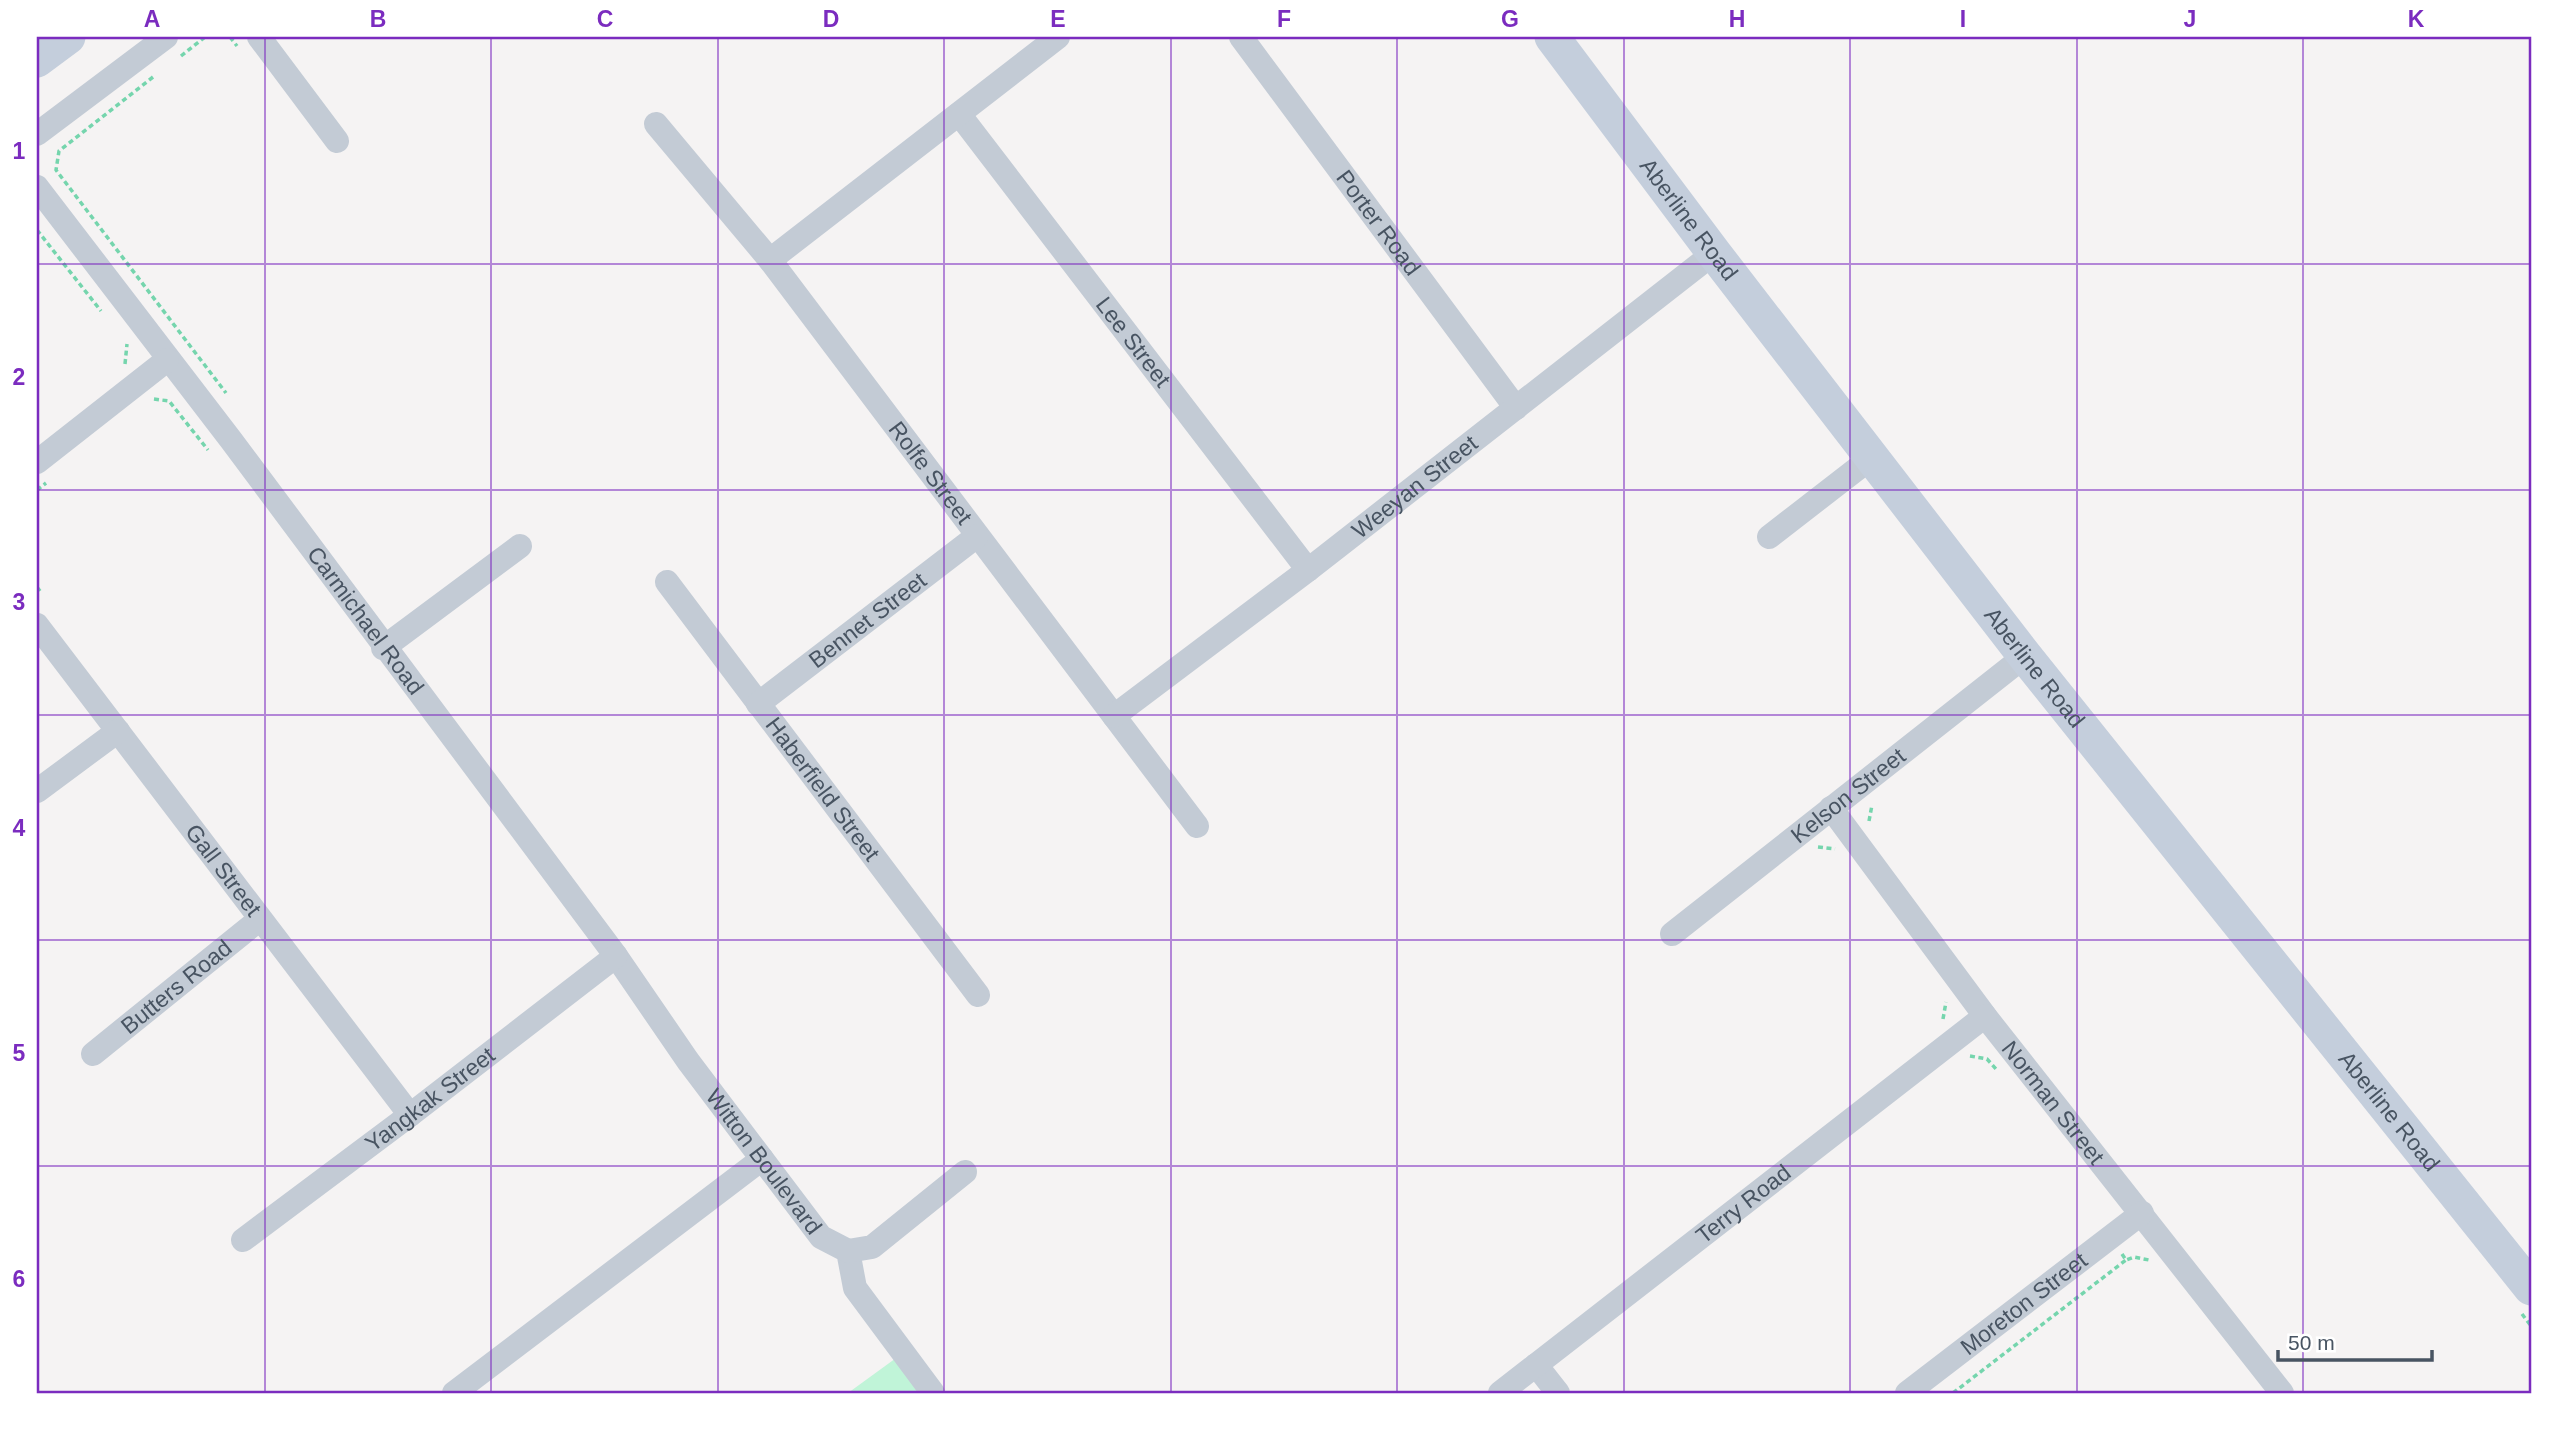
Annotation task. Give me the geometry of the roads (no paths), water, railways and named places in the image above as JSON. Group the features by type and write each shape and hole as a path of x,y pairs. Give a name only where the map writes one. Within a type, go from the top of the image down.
{"street":[{"path":"37,60 68,37"},
{"path":"37,134 166,37"},
{"path":"259,37 337,141"},
{"path":"770,260 1058,37"},
{"name":"Porter Road","path":"1241,37 1516,408"},
{"name":"Aberline Road","path":"1552,37 1714,253 2025,656 2531,1288"},
{"name":"Lee Street","path":"959,114 1308,570"},
{"name":"Rolfe Street","path":"656,124 770,260 1197,826"},
{"name":"Carmichael Road","path":"37,187 167,360 231,440 383,648 616,956 688,1061"},
{"name":"Weeyan Street","path":"1114,716 1308,570 1714,253"},
{"path":"42,472 167,360"},
{"path":"1769,537 1871,458"},
{"name":"Bennet Street","path":"758,704 977,536"},
{"path":"383,648 520,545"},
{"name":"Haberfield Street","path":"667,582 978,995"},
{"name":"Gall Street","path":"37,625 410,1115"},
{"name":"Kelson Street","path":"1672,934 2025,656"},
{"path":"37,791 118,731"},
{"name":"Norman Street","path":"1831,808 1984,1016 2282,1393"},
{"name":"Butters Road","path":"93,1054 260,919"},
{"name":"Yangkak Street","path":"243,1240 616,956"},
{"name":"Terry Road","path":"1500,1393 1984,1016"},
{"name":"Witton Boulevard","path":"688,1061 821,1237 848,1251"},
{"path":"454,1393 762,1159"},
{"path":"933,1393 855,1288 848,1251 872,1247 965,1172"},
{"name":"Moreton Street","path":"1908,1393 2142,1213"},
{"path":"1536,1365 1558,1393"}]}
